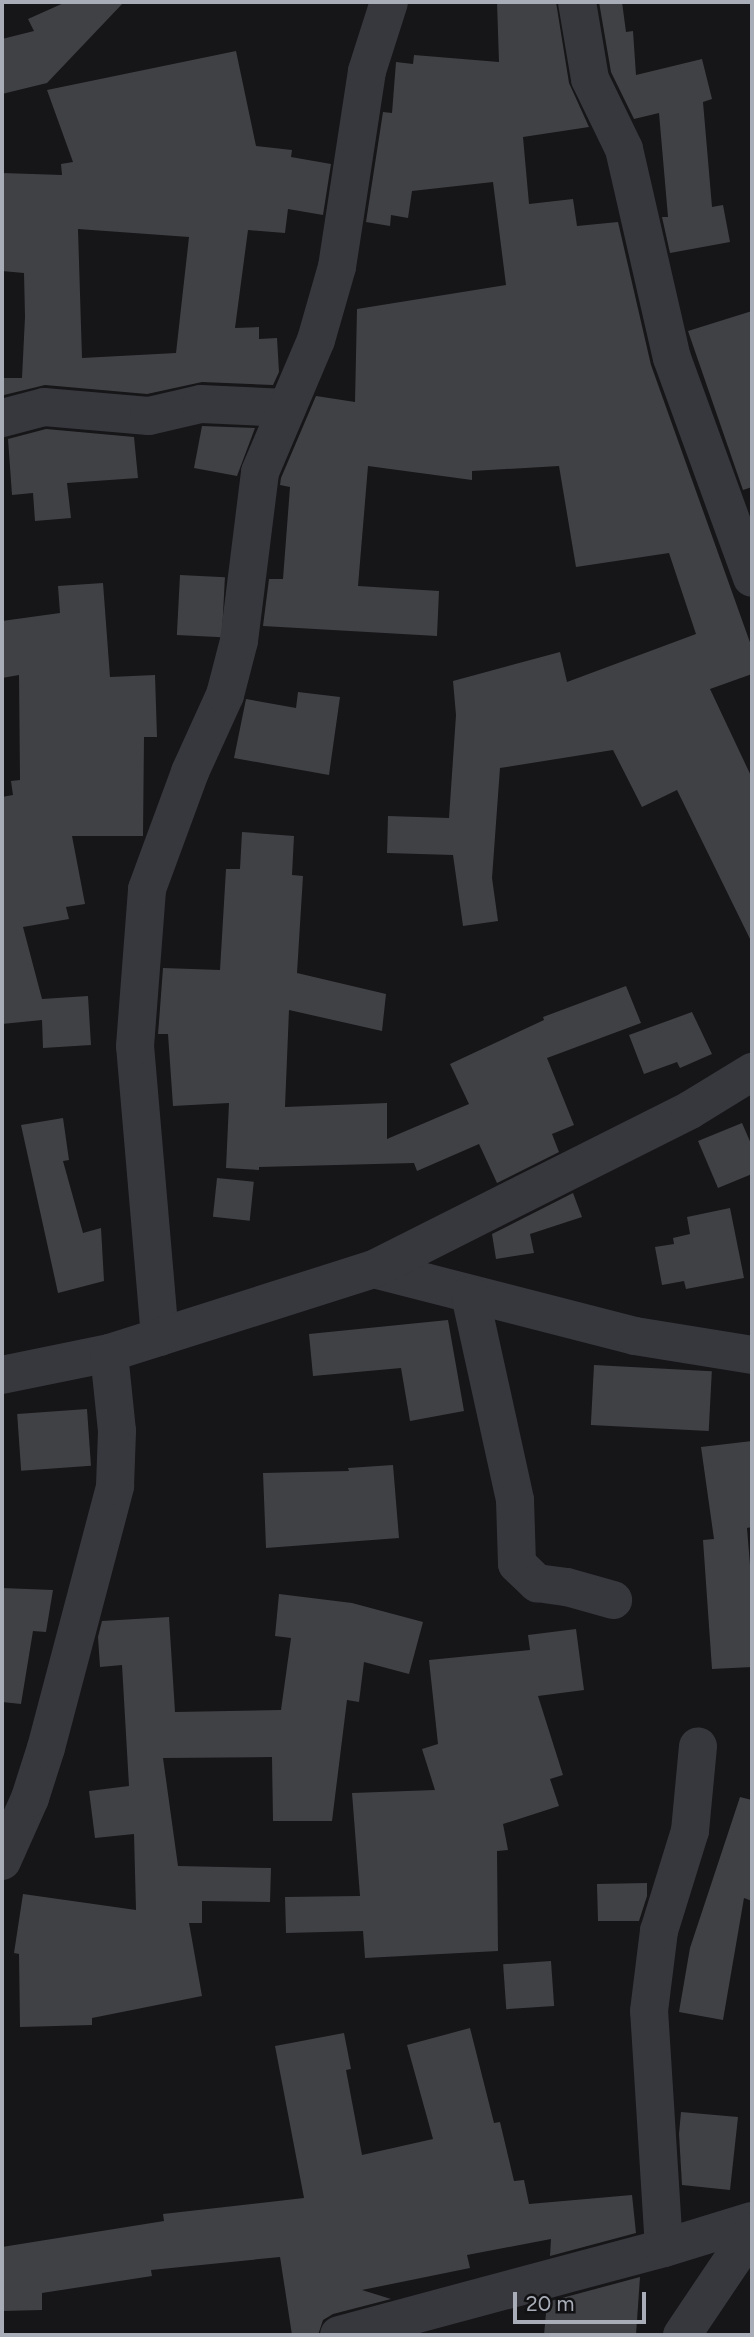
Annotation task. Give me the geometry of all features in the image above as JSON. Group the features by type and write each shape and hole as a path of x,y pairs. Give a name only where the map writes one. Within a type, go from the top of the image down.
{"street":[{"path":"159,1337 135,1046 147,889 190,772 225,695 239,641 260,472 316,340 337,267 367,71 389,2"},
{"path":"577,2 590,79 624,149 672,358 752,578"},
{"path":"2,418 44,407 149,416 201,404 286,408"},
{"path":"2,1375 109,1353 374,1269 690,1110 752,1072"},
{"path":"374,1269 635,1336 752,1355"},
{"path":"470,1295 515,1500 517,1564 537,1583 567,1587 614,1600"},
{"path":"2,1861 30,1798 46,1748 115,1486 117,1431 109,1353"},
{"path":"664,2248 649,2011 659,1931 690,1831 698,1746"},
{"path":"339,2335 664,2248 752,2221"},
{"path":"682,2335 752,2231"}],"building":[{"path":"66,2 124,2 47,83 2,94 2,39 34,31 28,19"},
{"path":"497,2 556,2 569,83 589,127 523,137 529,204 573,199 577,226 618,222 651,365 752,648 752,674 710,689 752,778 752,943 677,790 642,807 613,750 500,768 492,878 498,921 463,926 453,855 387,853 388,816 449,818 456,715 453,681 560,652 567,682 696,634 669,553 576,567 559,466 472,471 472,480 368,466 358,586 439,591 437,636 263,626 269,579 283,579 290,487 280,485 281,478 316,396 355,402 357,309 506,285 493,182 412,191 408,218 391,215 390,226 366,222 383,112 392,113 396,62 413,64 414,55 499,62"},
{"path":"599,2 622,2 626,32 633,31 636,75 702,59 712,99 703,102 712,207 723,205 730,242 670,253 662,217 668,217 659,113 634,119 611,72"},
{"path":"236,51 256,146 292,150 291,157 331,164 323,215 288,209 285,233 248,230 235,328 259,327 259,339 277,338 279,372 273,385 202,382 147,394 45,385 4,395 3,378 22,378 25,317 24,273 2,271 2,173 62,175 61,164 73,162 47,90","holes":["78,229 189,237 176,353 82,358"]},
{"path":"752,311 752,487 743,490 688,331"},
{"path":"202,426 255,428 237,476 194,468"},
{"path":"46,429 134,437 138,478 67,483 71,518 35,521 33,493 12,495 8,439"},
{"path":"180,575 225,577 222,637 177,635"},
{"path":"103,583 110,677 155,675 157,737 144,737 143,836 72,836 85,904 66,907 69,919 23,927 42,999 88,996 91,1045 43,1048 42,1020 2,1024 2,797 13,795 11,781 20,780 19,675 2,678 2,621 60,613 58,586"},
{"path":"298,692 340,697 329,775 234,758 246,699 296,708"},
{"path":"242,832 294,836 292,875 303,876 297,973 386,994 382,1031 289,1010 285,1107 387,1103 387,1139 469,1104 450,1064 544,1020 543,1017 626,986 641,1023 547,1058 574,1125 552,1134 559,1152 497,1183 479,1144 417,1171 414,1163 259,1167 259,1170 226,1168 229,1103 173,1106 168,1034 158,1034 163,968 220,970 226,869 240,869"},
{"path":"692,1012 712,1054 680,1068 677,1062 644,1074 629,1035"},
{"path":"63,1118 69,1160 63,1161 83,1233 101,1228 104,1281 58,1293 21,1125"},
{"path":"742,1123 752,1146 752,1174 718,1188 698,1141"},
{"path":"217,1178 254,1182 250,1221 213,1217"},
{"path":"573,1193 582,1217 530,1234 534,1253 496,1259 492,1234"},
{"path":"730,1208 744,1278 686,1289 684,1281 662,1285 655,1247 674,1244 673,1238 690,1234 687,1217"},
{"path":"448,1320 464,1411 410,1421 401,1368 313,1376 309,1334"},
{"path":"594,1365 712,1371 709,1431 591,1425"},
{"path":"87,1409 91,1466 21,1471 17,1414"},
{"path":"752,1441 752,1527 747,1528 752,1590 752,1667 712,1669 703,1540 714,1539 701,1447"},
{"path":"393,1465 399,1538 266,1548 263,1473 349,1471 348,1468"},
{"path":"2,1588 53,1590 46,1632 33,1631 21,1704 2,1702"},
{"path":"279,1594 352,1603 423,1622 409,1674 364,1662 359,1702 347,1700 332,1821 273,1821 272,1757 163,1758 178,1866 271,1868 270,1902 202,1901 202,1923 189,1923 202,1996 92,2018 92,2025 20,2027 19,1954 14,1953 23,1894 136,1910 134,1834 95,1838 89,1791 129,1786 122,1665 100,1667 98,1637 102,1621 169,1617 175,1712 281,1710 291,1638 275,1636"},
{"path":"576,1629 584,1690 538,1696 563,1775 550,1779 559,1806 503,1824 508,1850 497,1851 498,1951 365,1958 363,1931 286,1933 285,1897 360,1896 352,1793 435,1790 422,1749 438,1744 429,1660 530,1650 528,1635"},
{"path":"740,1797 752,1800 752,1901 744,1898 723,2020 679,2012 690,1948"},
{"path":"647,1883 647,1896 639,1921 598,1921 597,1884"},
{"path":"551,1961 554,2006 506,2009 503,1964"},
{"path":"470,2028 494,2123 500,2122 514,2181 524,2180 529,2204 632,2195 636,2233 550,2256 551,2239 467,2255 470,2268 362,2290 391,2299 333,2314 323,2320 318,2335 292,2335 280,2257 151,2270 152,2276 42,2293 42,2310 2,2311 2,2247 164,2221 163,2214 304,2198 275,2046 344,2033 351,2069 346,2070 362,2155 433,2139 407,2045"},
{"path":"681,2112 738,2117 730,2190 682,2185 679,2134"},
{"path":"640,2277 636,2335 544,2335 547,2302"}]}
